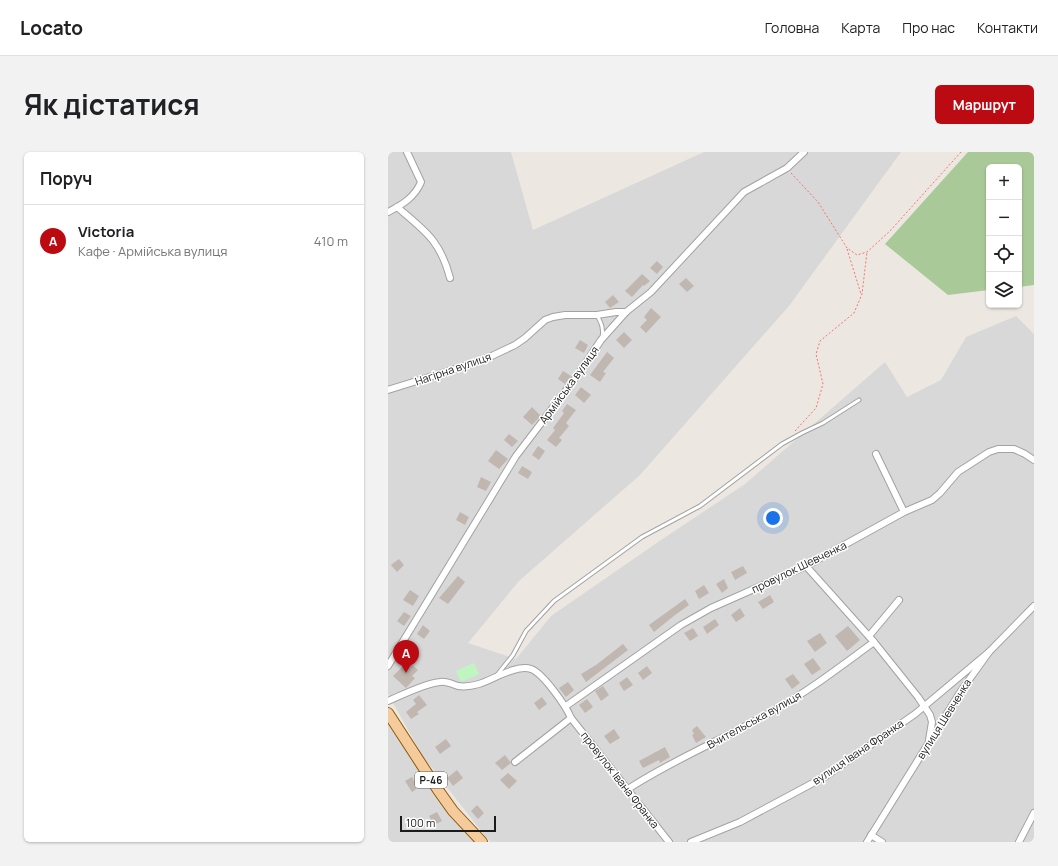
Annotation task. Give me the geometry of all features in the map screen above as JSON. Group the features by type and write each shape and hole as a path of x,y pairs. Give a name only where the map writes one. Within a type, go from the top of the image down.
{"main road":[{"name":"Р-46","path":"388,713 453,811 482,842"}],"street":[{"path":"388,212 411,197 418,190 421,182 407,152"},
{"name":"Армійська вулиця","path":"388,666 516,456 577,376 601,340 626,312 651,292 744,192 787,168 804,152"},
{"path":"397,207 431,236 443,256 450,278"},
{"name":"Нагірна вулиця","path":"388,390 481,361 515,345 545,320 552,317 626,312"},
{"name":"провулок Шевченка","path":"566,706 682,625 711,608 806,566 904,512 932,500 958,472 994,451 998,449 1014,449 1034,460"},
{"path":"876,454 904,512"},
{"path":"806,566 869,636 924,706 932,722 929,743"},
{"path":"869,636 899,600"},
{"name":"вулиця Шевченка","path":"867,842 961,691 989,652 1034,606"},
{"name":"Вчительська вулиця","path":"628,790 652,774 775,710 874,642"},
{"name":"вулиця Івана Франка","path":"691,842 740,822 826,776 915,714 989,652"},
{"name":"провулок Івана Франка","path":"494,678 516,670 530,668 539,675 566,706 571,718 669,842"},
{"path":"388,701 430,684 440,682 468,686 480,684 494,678"},
{"path":"515,762 571,718"},
{"path":"1019,842 1034,813"},
{"path":"871,835 882,842"}],"lane":[{"path":"597,315 603,330 601,340"},
{"path":"494,678 513,656 526,631 554,601 642,537 700,506 782,444 823,424 859,400"}],"path":[{"path":"847,248 857,255 867,252 890,231 961,152"},
{"path":"787,168 818,202 847,248 862,294"},
{"path":"792,434 816,408 823,384 816,354 820,341 854,313 862,294 867,252"}],"shaded area":[{"path":"388,152 511,152 533,230 704,152 901,152 789,306 640,475 519,581 468,643 516,659 551,616 745,484 885,362 907,397 941,380 966,337 1016,316 1034,334 1034,842 491,842 485,836 422,755 388,694"},
{"path":"388,720 433,794 474,842 388,842"}],"green space":[{"path":"968,152 1034,152 1034,285 1022,287 1022,164 986,164 986,290 948,295 885,244"},
{"path":"474,663 479,674 461,682 456,671"}],"building":[{"path":"657,261 663,267 657,274 650,268"},
{"path":"642,274 650,281 644,286 643,285 632,297 625,291"},
{"path":"686,278 694,286 687,292 679,284"},
{"path":"613,295 619,302 610,308 605,302"},
{"path":"651,308 661,317 646,333 640,327 647,320 644,317"},
{"path":"624,332 632,340 624,348 616,340"},
{"path":"580,340 588,345 584,353 575,348"},
{"path":"607,352 614,358 603,372 606,373 600,382 590,375"},
{"path":"563,371 571,376 565,384 558,379"},
{"path":"581,387 591,395 584,403 575,395"},
{"path":"567,404 576,410 566,423 569,426 559,438 562,440 556,447 547,440 555,430 553,428 564,413 562,411"},
{"path":"532,407 541,416 532,425 523,417"},
{"path":"509,434 518,441 512,447 504,440"},
{"path":"538,446 545,451 539,460 532,455"},
{"path":"496,450 508,459 499,469 488,461"},
{"path":"522,466 532,472 528,479 518,473"},
{"path":"481,477 491,482 486,491 477,487"},
{"path":"460,512 469,517 465,525 456,520"},
{"path":"399,559 404,565 397,572 391,565"},
{"path":"743,566 747,573 735,580 731,572"},
{"path":"458,576 465,582 448,604 439,598"},
{"path":"724,579 728,588 722,593 716,584"},
{"path":"704,585 709,593 699,599 695,591"},
{"path":"410,590 419,596 413,606 403,600"},
{"path":"770,595 774,602 763,609 758,602"},
{"path":"685,599 689,605 654,632 649,625"},
{"path":"740,608 745,616 736,622 731,615"},
{"path":"404,612 411,616 404,626 397,621"},
{"path":"715,619 719,625 707,634 703,627"},
{"path":"423,625 430,631 424,639 417,634"},
{"path":"848,626 860,640 847,651 835,636"},
{"path":"693,628 698,636 690,641 684,633"},
{"path":"820,633 827,643 815,652 807,641"},
{"path":"623,644 628,650 586,682 581,674 596,665"},
{"path":"813,658 821,669 812,675 804,664"},
{"path":"410,663 418,670 412,676 415,678 406,688 393,676 402,667 404,668"},
{"path":"647,666 652,673 643,680 638,673"},
{"path":"793,674 800,683 792,689 785,679"},
{"path":"627,677 633,685 624,691 619,683"},
{"path":"568,682 574,690 566,697 559,688"},
{"path":"603,686 609,695 601,701 595,691"},
{"path":"419,695 427,705 417,712 419,714 411,719 406,712 416,704 413,700"},
{"path":"542,697 547,704 539,710 534,703"},
{"path":"587,699 593,707 585,713 579,705"},
{"path":"697,726 706,737 696,743 692,735 694,734 692,730"},
{"path":"614,729 620,738 610,744 604,736"},
{"path":"446,739 451,746 440,754 435,747"},
{"path":"665,747 670,757 660,763 659,760 643,768 639,761"},
{"path":"505,755 511,763 502,770 495,763"},
{"path":"457,770 463,778 453,786 447,778"},
{"path":"508,773 517,781 509,789 500,780"},
{"path":"412,777 418,788 412,792 405,781"},
{"path":"477,805 484,813 478,819 471,811"},
{"path":"437,812 442,821 434,825 429,816"}],"place":[{"name":"Victoria","path":"406,673"}]}
